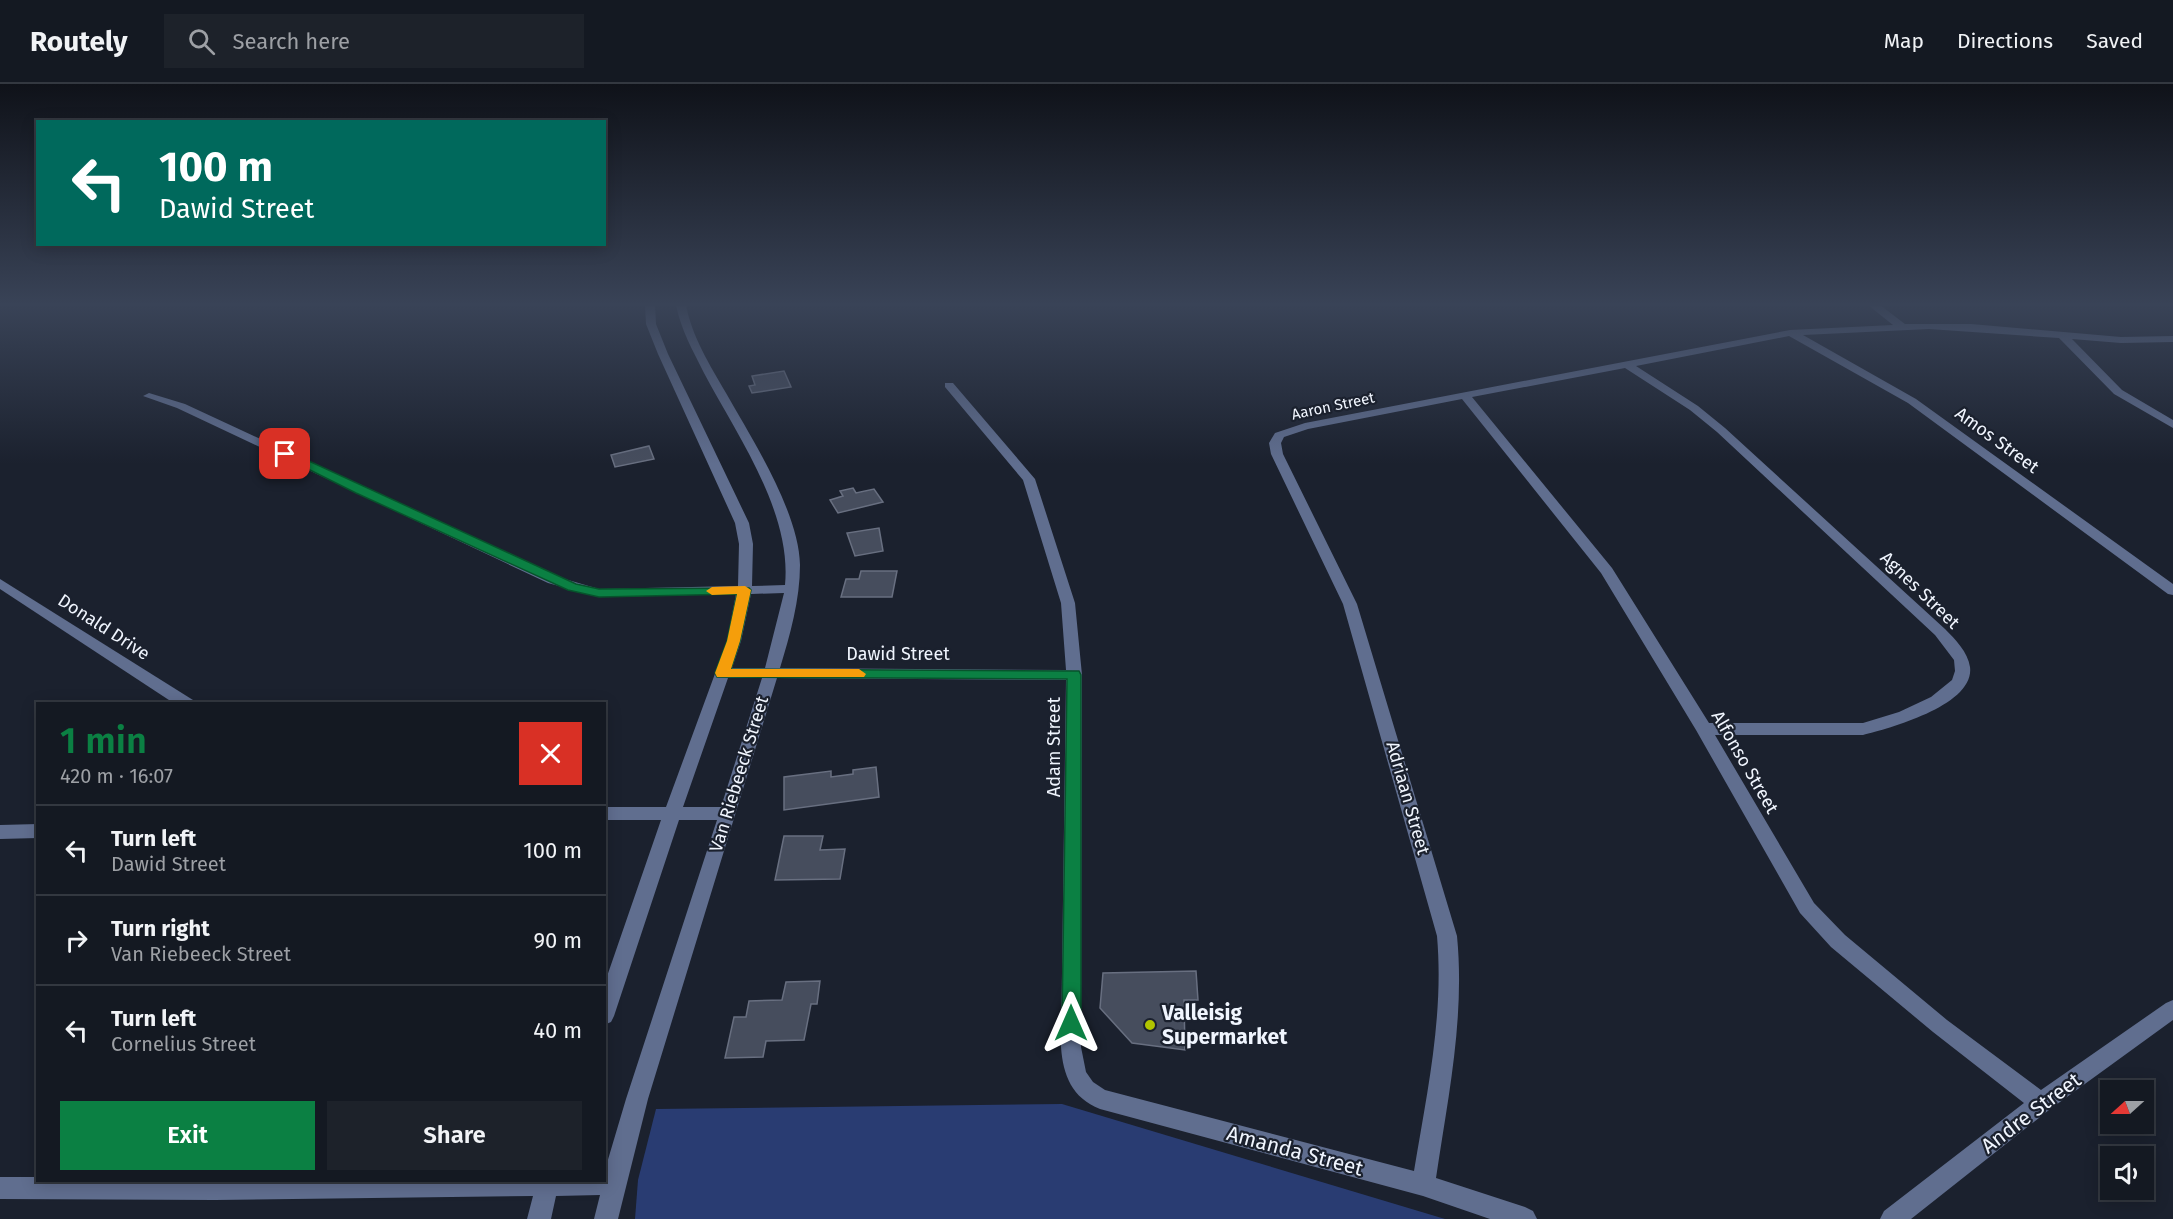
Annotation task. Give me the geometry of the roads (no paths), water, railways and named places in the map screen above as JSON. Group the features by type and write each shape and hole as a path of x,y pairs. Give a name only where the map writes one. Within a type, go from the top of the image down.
{"street":[{"path":"606,1010 672,814 734,641 748,564 742,523 665,358"},
{"name":"Van Riebeeck Street","path":"606,1219 635,1103 770,674 791,589 793,561 784,524 767,483 702,358"},
{"name":"Aaron Street","path":"1283,432 1658,358"},
{"name":"Amos Street","path":"1835,358 1912,401 2173,591"},
{"path":"2085,358 2118,392 2173,425"},
{"name":"Agnes Street","path":"1626,364 1694,408 1729,437 1940,632 1959,657 1964,671 1956,684 1941,699 1909,716 1863,729 1704,729"},
{"name":"Adam Street","path":"949,385 1029,479 1068,603 1074,675 1071,1035 1073,1073"},
{"name":"Alfonso Street","path":"1464,395 1597,557 1704,729 1807,908 1822,926 1940,1026 2041,1103"},
{"path":"149,396 168,401 200,415 572,587 599,593 791,589"},
{"name":"Adriaan Street","path":"1283,432 1275,443 1277,454 1350,604 1447,936 1452,975 1449,1020 1423,1185"},
{"name":"Donald Drive","path":"0,583 185,702"},
{"name":"Dawid Street","path":"722,673 1074,675"},
{"path":"606,814 727,813"},
{"path":"0,832 36,831"},
{"name":"Andre Street","path":"1892,1219 2041,1103 2173,1009"},
{"name":"Amanda Street","path":"1073,1073 1083,1087 1100,1099 1423,1185 1525,1219"},
{"path":"0,1188 215,1189 548,1183 613,1184"},
{"path":"539,1219 548,1183"}],"place":[{"name":"Valleisig Supermarket","path":"1150,1025"}]}
